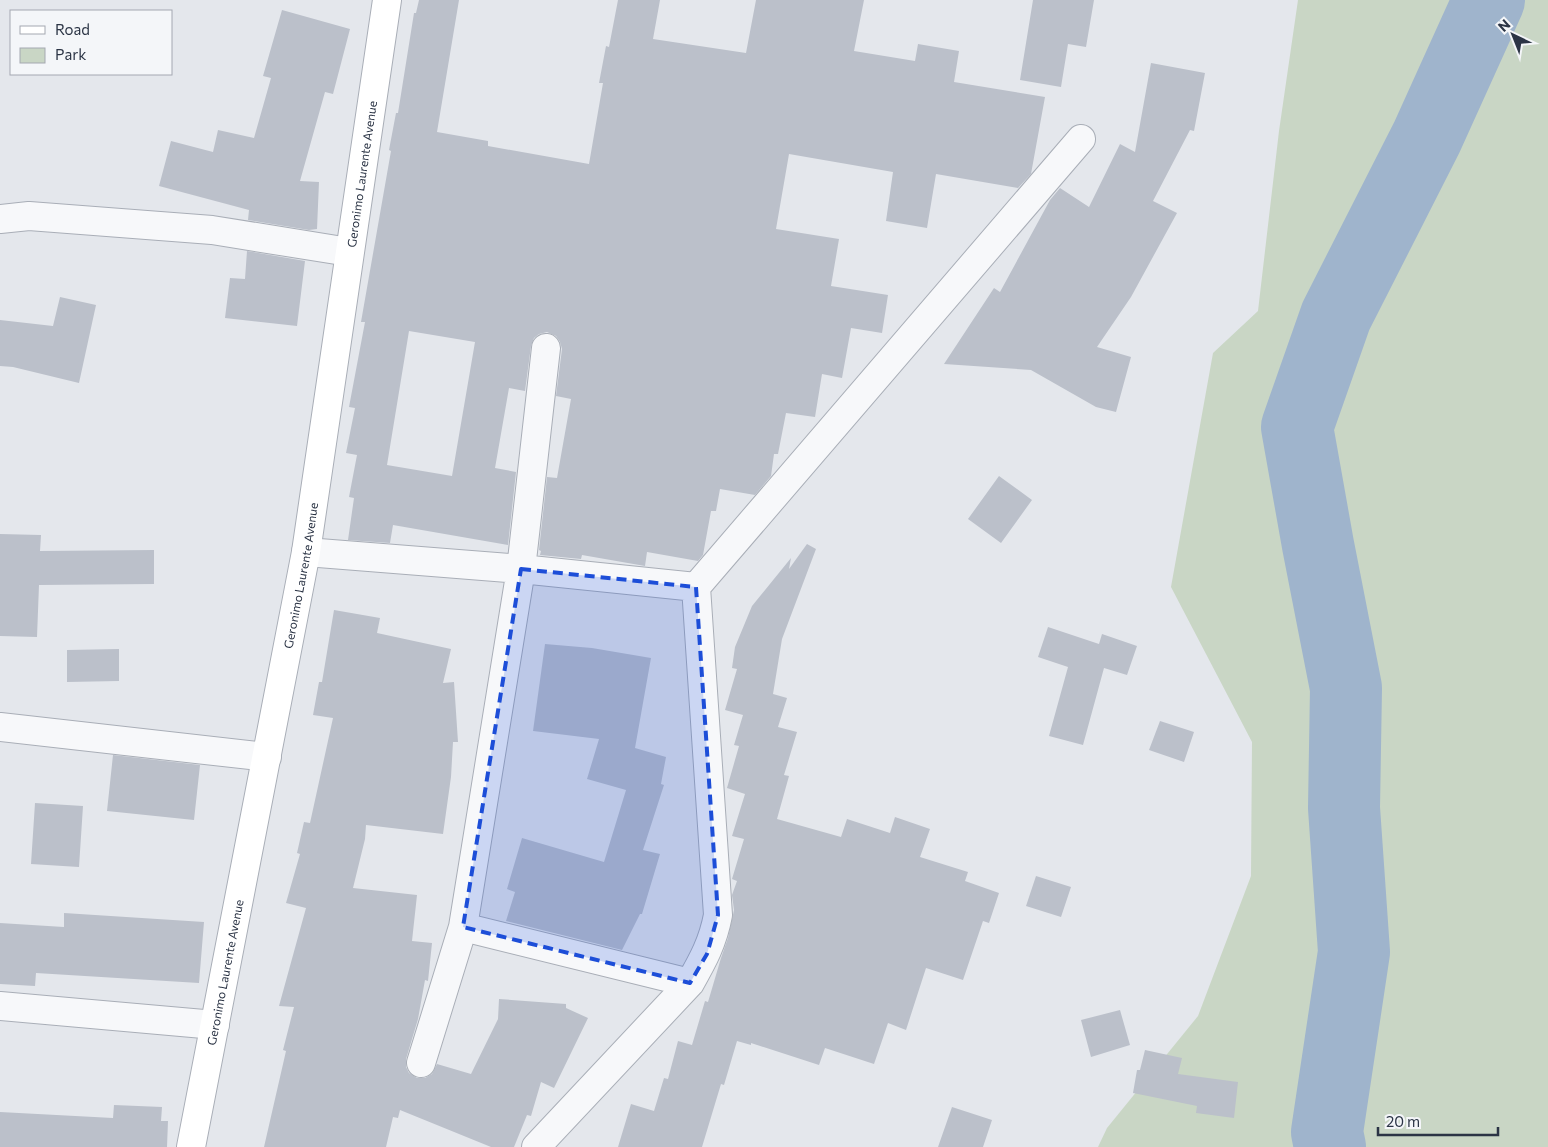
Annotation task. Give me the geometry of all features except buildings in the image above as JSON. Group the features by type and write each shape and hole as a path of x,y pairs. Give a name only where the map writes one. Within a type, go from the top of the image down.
{"street":[{"name":"Geronimo Laurente Avenue","path":"191,1147 306,552 387,0"},
{"path":"536,1147 690,983 707,954 714,935 718,915 696,587 1081,139"},
{"path":"0,218 30,216 212,230 349,252"},
{"path":"421,1063 463,927 521,570 546,348"},
{"path":"306,552 696,587"},
{"path":"0,728 267,757"},
{"path":"463,927 690,983"},
{"path":"0,1006 215,1025"}],"highlighted area":[{"path":"521,569 696,587 718,915 707,954 690,983 463,927"}],"green space":[{"path":"1298,0 1548,0 1548,1147 1098,1147 1107,1128 1198,1016 1251,876 1252,742 1171,587 1213,353 1258,311 1279,131"}],"waterway":[{"path":"1330,1147 1327,1132 1354,952 1344,808 1346,688 1297,427 1336,316 1427,137 1489,0"}]}
